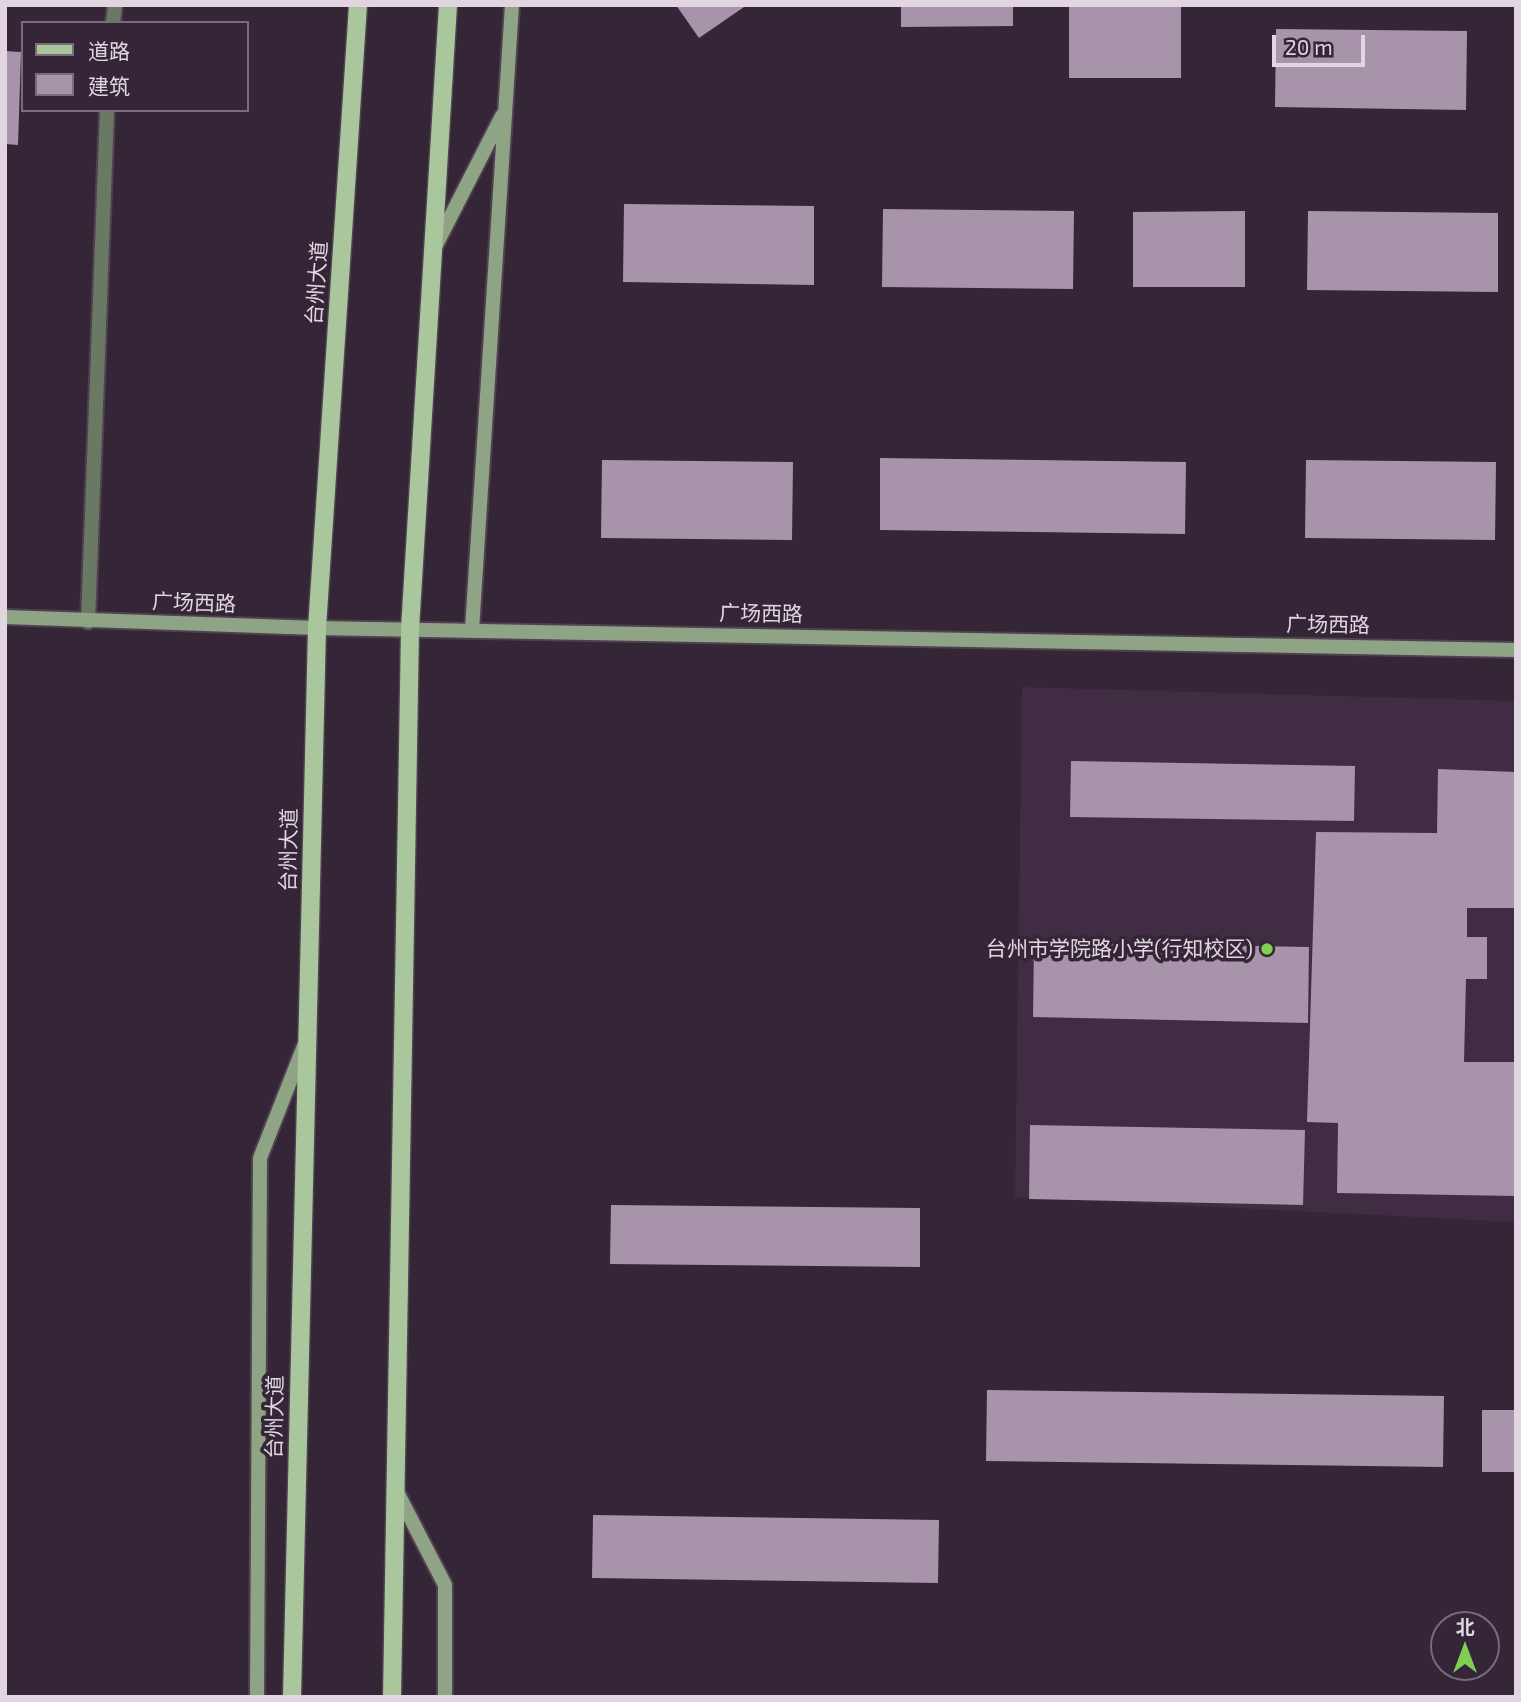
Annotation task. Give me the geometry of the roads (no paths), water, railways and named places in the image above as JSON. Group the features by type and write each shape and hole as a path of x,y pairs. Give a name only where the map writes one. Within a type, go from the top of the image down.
{"main road":[{"name":"台州大道","path":"292,1697 317,628 358,5"},
{"path":"392,1697 410,629 448,5"},
{"path":"471,630 512,5"},
{"path":"433,251 505,110"},
{"name":"广场西路","path":"5,617 317,628 1516,650"},
{"path":"257,1697 260,1158 307,1038"},
{"path":"396,1489 445,1585 444,1697"}],"lane":[{"path":"88,621 107,112"}],"place":[{"name":"台州市学院路小学(行知校区)","path":"1267,949"}]}
